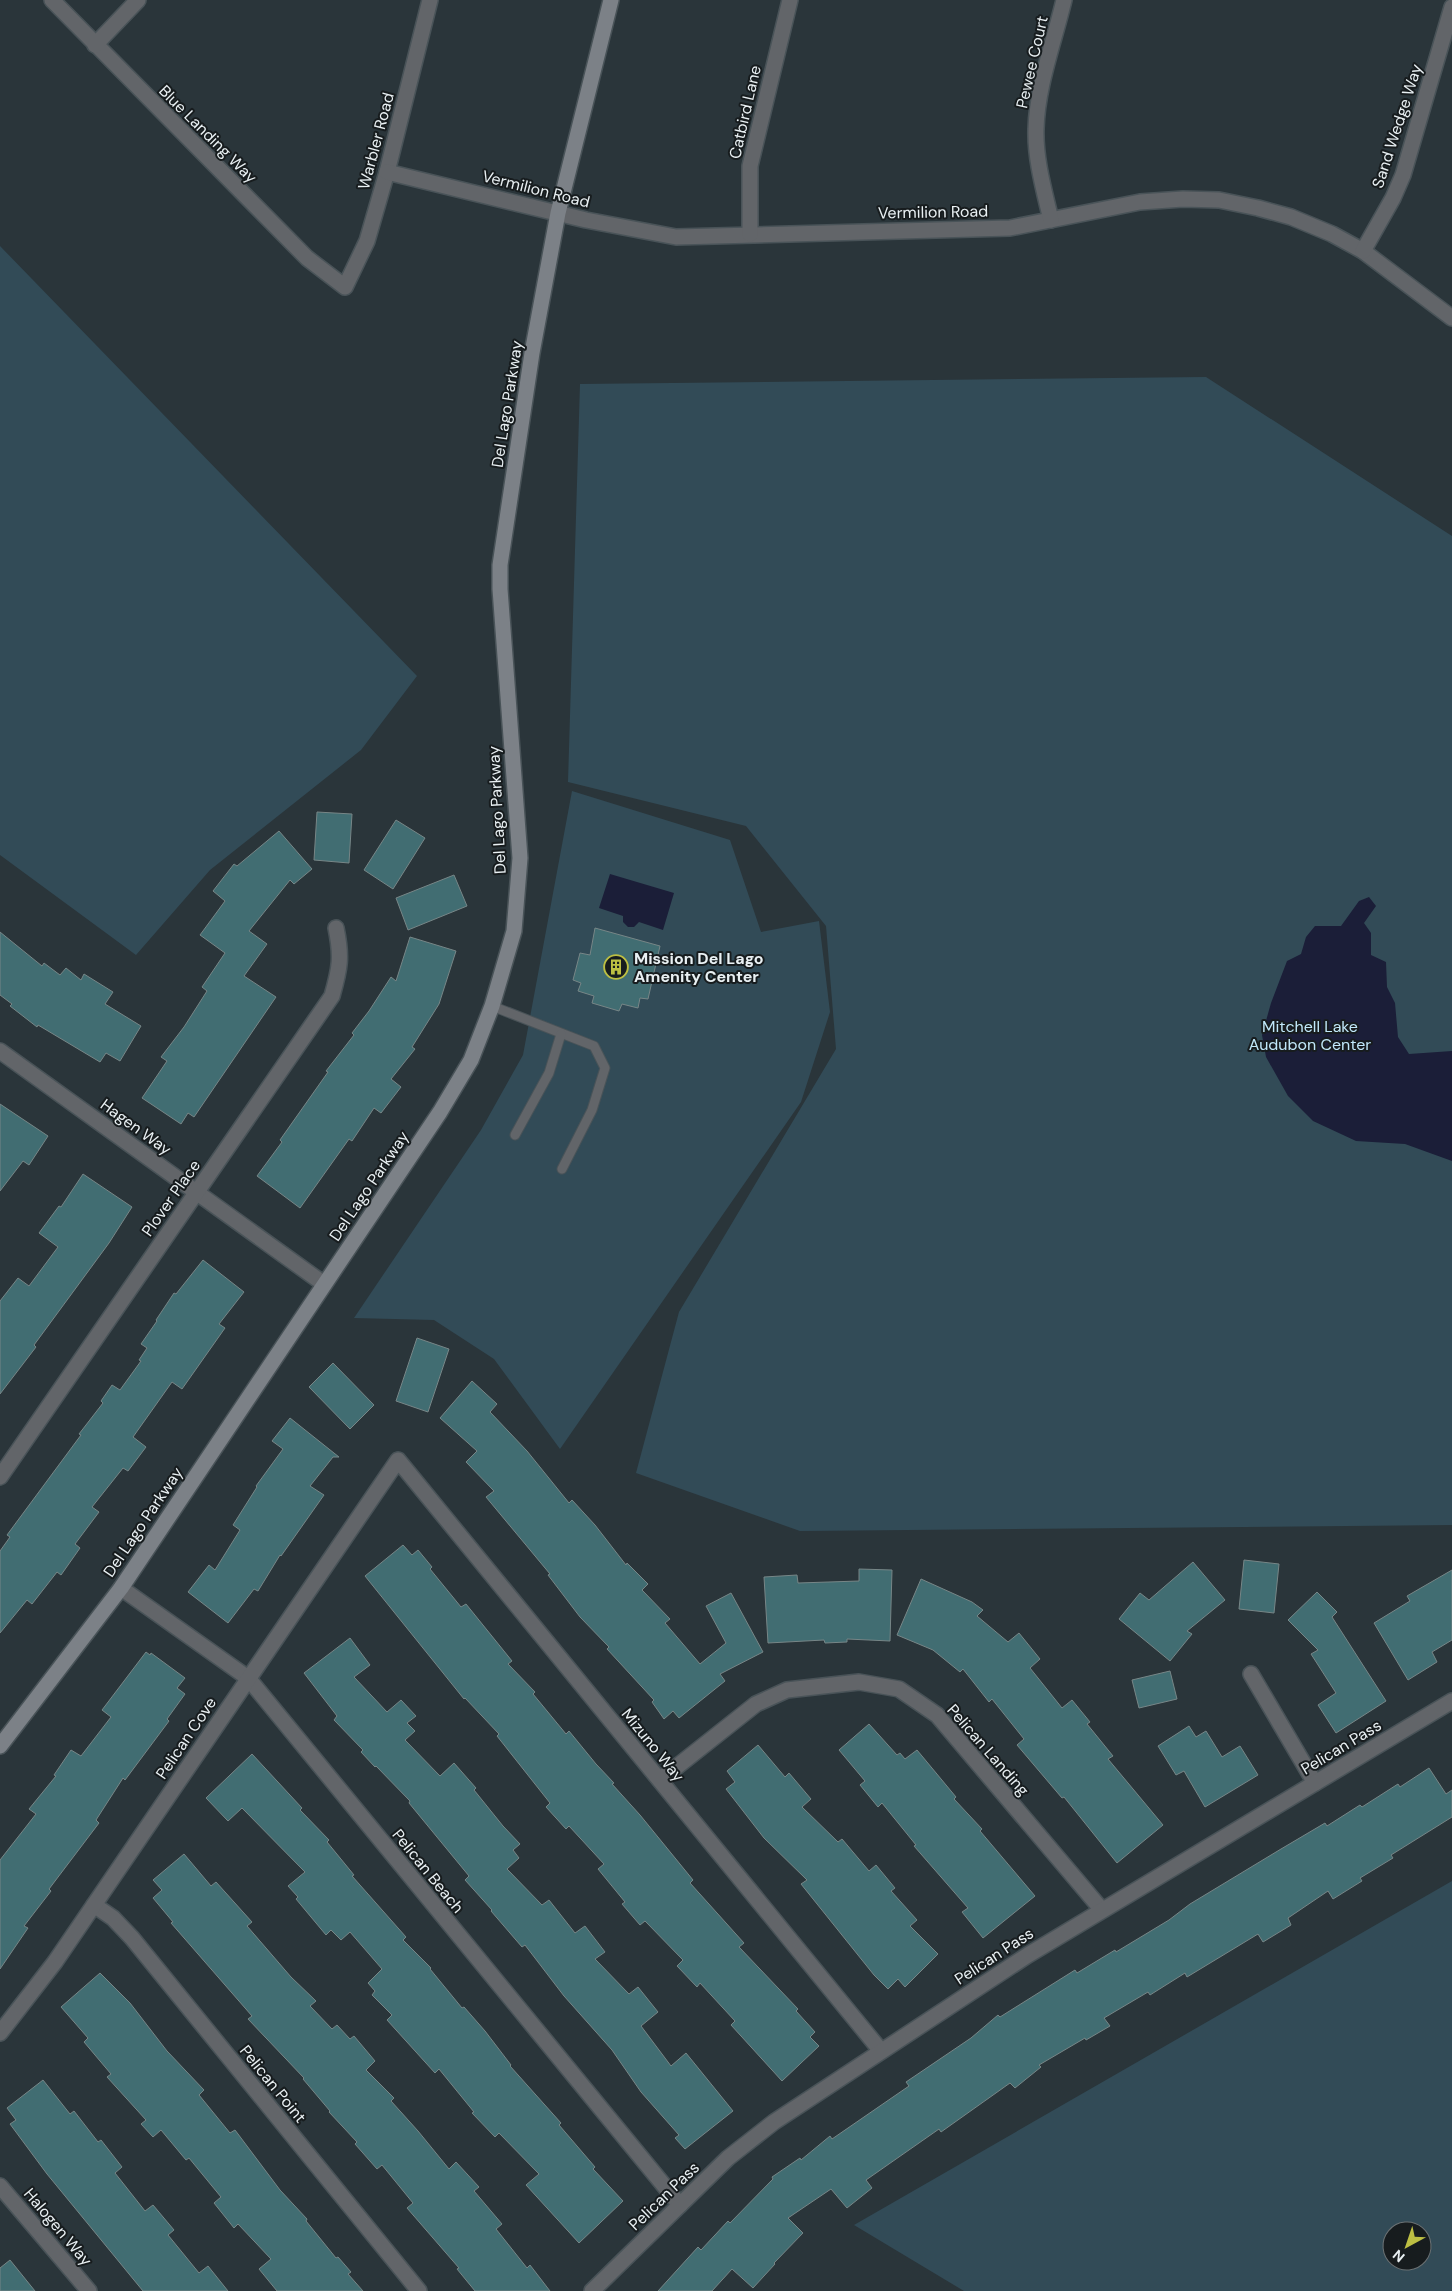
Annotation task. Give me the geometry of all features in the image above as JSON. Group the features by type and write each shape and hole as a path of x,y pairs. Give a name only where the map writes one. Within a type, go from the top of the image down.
{"street":[{"name":"Blue Landing Way","path":"52,0 307,258 345,287"},
{"path":"95,45 138,0"},
{"name":"Warbler Road","path":"345,287 367,241 387,172 430,0"},
{"name":"Del Lago Parkway","path":"0,1746 121,1588 440,1112 471,1060 492,1006 514,931 520,858 500,589 500,565 532,353 558,213 611,0"},
{"name":"Catbird Lane","path":"750,234 750,166 790,0"},
{"name":"Pewee Court","path":"1051,220 1037,159 1036,129 1039,99 1064,0"},
{"name":"Sand Wedge Way","path":"1362,251 1393,198 1403,175 1452,7"},
{"name":"Vermilion Road","path":"387,172 620,227 676,237 1010,228 1140,202 1183,199 1219,200 1291,217 1332,234 1362,251 1452,318"},
{"name":"Plover Place","path":"0,1477 332,996 340,968 340,948 336,928"},
{"name":"Hagen Way","path":"0,1051 324,1284"},
{"name":"Pelican Cove","path":"0,2033 55,1962 398,1460"},
{"name":"Mizuno Way","path":"398,1460 881,2052"},
{"name":"Pelican Beach","path":"121,1588 248,1678 680,2205"},
{"path":"1251,1674 1315,1783"},
{"name":"Pelican Landing","path":"660,1780 756,1704 787,1690 858,1682 899,1689 937,1715 1102,1910"},
{"name":"Pelican Pass","path":"592,2291 728,2158 774,2122 1028,1955 1452,1701"},
{"name":"Pelican Point","path":"94,1905 113,1918 132,1938 419,2291"},
{"name":"Halogen Way","path":"0,2186 89,2291"}],"lane":[{"path":"492,1006 594,1046 606,1068 592,1110 562,1169"},
{"path":"515,1135 550,1074 561,1034"}],"green space":[{"path":"0,246 417,676 361,750 210,870 136,955 0,855"},
{"name":"Mitchell Lake Audubon Center","path":"1206,377 1452,536 1452,1525 800,1531 636,1473 679,1312 836,1049 826,926 746,826 568,782 580,384"},
{"path":"572,791 730,840 761,932 819,921 830,1012 801,1102 560,1449 494,1359 434,1320 354,1318 481,1130 523,1055"},
{"path":"1452,1881 1452,2291 964,2291 854,2225"}],"shaded area":[{"path":"610,874 674,893 663,930 639,922 634,927 628,927 623,922 623,916 599,908"},
{"path":"1369,897 1376,906 1364,923 1371,933 1371,955 1386,962 1387,987 1395,1003 1398,1037 1409,1054 1452,1051 1452,1161 1405,1144 1356,1141 1313,1121 1288,1096 1266,1057 1262,1035 1271,1003 1287,961 1301,954 1306,937 1315,926 1341,926 1359,901"}],"building":[{"path":"317,812 352,814 349,863 314,860"},
{"path":"396,820 425,838 393,889 364,870"},
{"path":"279,831 312,869 294,884 290,880 249,931 267,944 244,976 276,997 194,1117 188,1113 181,1124 142,1098 167,1061 161,1057 184,1027 207,991 202,987 225,953 200,935 225,901 213,891 234,864 237,866"},
{"path":"454,875 467,906 408,930 396,898"},
{"name":"Mission Del Lago Amenity Center","path":"595,928 660,946 648,999 640,998 638,1008 622,1004 619,1011 592,1003 594,996 578,991 581,983 573,980 580,953 590,955"},
{"path":"0,932 42,966 44,963 60,975 66,968 81,980 84,974 113,992 105,1004 141,1026 120,1061 106,1053 100,1062 38,1025 37,1027 10,1006 12,1004 0,995"},
{"path":"410,937 456,951 439,1004 412,1047 415,1049 391,1079 401,1087 381,1113 374,1108 352,1141 349,1139 300,1208 257,1176 282,1142 280,1140 328,1072 326,1071 354,1035 352,1033 391,977 396,981"},
{"path":"0,1104 48,1136 29,1165 23,1161 0,1191"},
{"path":"83,1174 132,1207 109,1243 34,1345 36,1347 0,1394 0,1301 18,1278 29,1286 58,1247 39,1233 59,1206 61,1207"},
{"path":"203,1260 244,1292 219,1324 225,1328 182,1389 172,1382 133,1437 146,1447 128,1471 123,1468 92,1507 99,1512 75,1544 80,1548 61,1575 57,1572 32,1604 27,1600 0,1633 0,1551 10,1537 7,1535 81,1435 79,1434 103,1403 101,1401 112,1385 120,1390 141,1361 139,1360 147,1348 141,1344 174,1293 176,1294"},
{"path":"417,1338 449,1349 428,1412 396,1401"},
{"path":"333,1363 374,1405 350,1429 309,1387"},
{"path":"472,1381 497,1404 490,1412 527,1451 569,1503 572,1500 595,1525 626,1565 627,1563 648,1584 642,1590 670,1619 665,1623 700,1664 726,1643 706,1606 731,1593 763,1652 720,1674 725,1681 679,1718 673,1711 664,1719 652,1702 654,1700 607,1649 609,1647 580,1617 548,1575 550,1574 486,1497 494,1491 466,1462 477,1451 440,1418"},
{"path":"290,1418 339,1457 333,1457 310,1486 324,1495 280,1555 258,1591 254,1589 228,1623 188,1592 209,1565 215,1570 240,1530 233,1525 256,1486 283,1449 272,1441"},
{"path":"403,1545 412,1555 418,1550 432,1567 430,1569 461,1607 466,1604 512,1661 508,1664 535,1692 533,1694 566,1734 569,1731 614,1783 612,1784 693,1880 690,1883 744,1943 739,1947 798,2009 796,2011 815,2032 810,2037 819,2046 782,2081 731,2025 735,2021 700,1983 697,1987 677,1966 683,1960 645,1921 640,1925 622,1904 625,1902 598,1869 604,1864 569,1826 566,1829 546,1807 550,1803 497,1736 499,1734 464,1699 365,1576"},
{"path":"1244,1560 1279,1564 1274,1613 1239,1609"},
{"path":"1193,1562 1225,1600 1187,1631 1192,1634 1170,1661 1119,1619 1140,1593 1149,1600"},
{"path":"859,1569 892,1570 890,1641 847,1639 847,1642 825,1643 824,1640 768,1643 764,1577 797,1575 798,1583 859,1581"},
{"path":"1452,1570 1452,1640 1432,1652 1437,1662 1408,1680 1374,1623 1410,1601 1407,1596"},
{"path":"921,1579 972,1602 983,1610 977,1616 1008,1642 1019,1633 1040,1659 1030,1668 1062,1708 1072,1700 1090,1722 1087,1724 1113,1756 1108,1759 1163,1825 1117,1863 1064,1797 1062,1798 1017,1745 1024,1739 992,1699 989,1702 963,1669 960,1672 933,1650 897,1635"},
{"path":"1317,1592 1337,1612 1332,1617 1386,1701 1336,1733 1318,1705 1336,1693 1311,1654 1318,1650 1288,1620"},
{"path":"350,1638 370,1665 354,1677 387,1712 401,1700 416,1716 407,1723 415,1731 405,1740 440,1776 454,1763 476,1788 474,1790 503,1826 520,1844 513,1850 519,1858 507,1869 542,1905 549,1900 575,1933 585,1926 605,1952 595,1959 629,1994 638,1987 658,2012 641,2026 671,2066 686,2053 733,2111 685,2149 675,2138 679,2135 641,2092 612,2050 564,1996 525,1945 522,1947 465,1880 469,1876 409,1803 410,1801 375,1767 361,1752 363,1750 334,1720 337,1716 304,1673"},
{"path":"146,1652 150,1655 151,1653 185,1678 177,1688 185,1694 167,1719 169,1721 125,1780 123,1778 96,1820 99,1823 49,1889 51,1891 24,1926 28,1928 0,1969 0,1860 36,1814 29,1809 56,1776 54,1775 71,1750 81,1756 111,1717 102,1710"},
{"path":"1170,1671 1177,1699 1139,1708 1132,1680"},
{"path":"869,1724 897,1755 900,1753 905,1759 917,1750 956,1797 954,1799 982,1829 980,1831 1035,1896 983,1938 962,1912 968,1908 914,1846 916,1845 882,1803 878,1807 860,1785 865,1781 839,1750"},
{"path":"1189,1726 1196,1737 1206,1731 1222,1757 1240,1746 1258,1775 1205,1807 1184,1771 1176,1775 1158,1746"},
{"path":"758,1745 785,1777 789,1773 811,1799 802,1807 838,1842 842,1839 869,1871 876,1865 895,1888 891,1891 917,1920 910,1926 938,1954 905,1987 898,1979 888,1989 874,1975 801,1884 807,1880 764,1838 726,1789 735,1782 727,1771"},
{"path":"252,1754 302,1808 300,1810 329,1840 327,1842 354,1875 352,1876 406,1937 403,1940 431,1968 462,2008 464,2007 485,2031 510,2066 561,2123 559,2125 595,2167 593,2169 623,2201 579,2243 526,2185 539,2174 499,2133 495,2137 472,2113 474,2112 439,2069 435,2073 387,2020 392,2015 372,1995 375,1991 368,1983 382,1969 350,1932 341,1940 331,1930 326,1935 296,1899 298,1897 288,1886 305,1872 242,1808 228,1821 206,1798"},
{"path":"1429,1768 1446,1794 1452,1790 1452,1817 1391,1855 1393,1858 1360,1878 1362,1881 1333,1899 1328,1891 1288,1918 1291,1925 1263,1942 1258,1934 1187,1977 1185,1973 1150,1995 1148,1992 1104,2018 1110,2026 1086,2040 1085,2038 1039,2065 1041,2067 1015,2088 1010,2083 941,2132 939,2129 866,2180 872,2188 847,2208 831,2189 788,2218 803,2233 753,2288 732,2269 712,2291 658,2291 698,2247 701,2250 728,2221 730,2223 773,2179 772,2177 800,2158 801,2160 830,2136 832,2139 909,2086 906,2082 971,2038 998,2015 1000,2017 1075,1970 1077,1973 1115,1950 1116,1952 1169,1920 1190,1904 1325,1823 1327,1826 1398,1784 1400,1787"},
{"path":"184,1854 211,1886 216,1882 252,1922 247,1926 291,1977 316,2001 310,2006 332,2029 337,2025 350,2039 354,2036 375,2061 366,2070 394,2098 391,2101 449,2169 456,2162 479,2187 474,2191 502,2224 496,2229 527,2268 530,2265 550,2291 475,2291 457,2269 459,2268 407,2208 413,2203 382,2165 377,2169 355,2144 357,2142 329,2112 304,2078 248,2019 252,2016 171,1923 173,1922 153,1898 162,1890 153,1880"},
{"path":"100,1973 130,2003 167,2051 204,2090 199,2095 230,2133 235,2130 280,2190 307,2219 306,2221 336,2258 338,2257 351,2272 348,2274 363,2291 277,2291 259,2269 271,2259 238,2224 234,2228 214,2203 221,2197 189,2158 186,2160 161,2130 153,2137 141,2124 146,2120 107,2077 111,2074 84,2042 88,2038 61,2007"},
{"path":"43,2080 70,2114 74,2111 98,2142 101,2140 122,2167 115,2173 145,2211 153,2205 174,2230 168,2235 199,2273 208,2266 228,2291 143,2291 47,2174 10,2124 16,2120 7,2108"},
{"path":"10,2260 35,2291 0,2291 0,2268"}],"place":[{"name":"Mission Del Lago Amenity Center","path":"616,967"}]}
